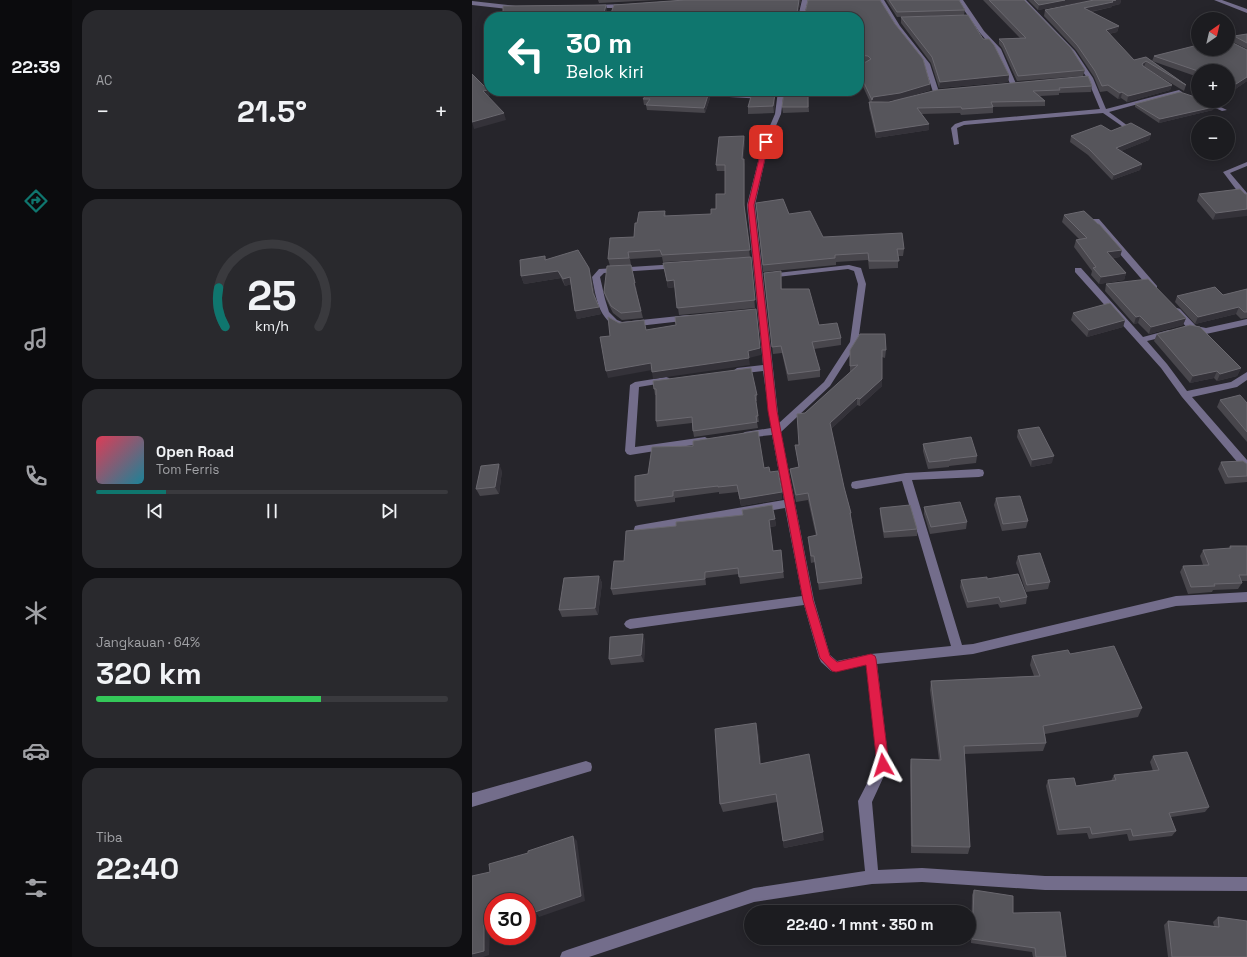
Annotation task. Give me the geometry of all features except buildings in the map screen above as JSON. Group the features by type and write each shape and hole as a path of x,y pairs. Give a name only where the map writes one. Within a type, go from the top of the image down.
{"street":[{"path":"802,12 805,0"},
{"path":"881,0 894,21 928,64 933,92 944,91"},
{"path":"960,0 982,32 998,49 1014,86"},
{"path":"1023,0 1074,52 1090,78 1104,111 1126,127"},
{"path":"1217,0 1247,11"},
{"path":"472,3 526,8"},
{"path":"590,8 611,10 635,5"},
{"path":"1038,14 1046,13"},
{"path":"965,17 972,17"},
{"path":"894,21 901,20"},
{"path":"1082,79 1090,78"},
{"path":"1006,86 1022,85"},
{"path":"956,144 954,128 957,125 964,123 1104,111 1179,91"},
{"path":"780,96 778,114 766,142 751,205 753,260 758,277 758,311 768,366 776,431 808,600 825,658 836,667 871,659 973,650 1176,601 1247,597"},
{"path":"1219,108 1224,110"},
{"path":"1247,164 1226,172 1247,198"},
{"path":"1096,221 1143,281 1162,296"},
{"path":"685,265 602,272 596,277 600,298 606,316 615,323 621,325 699,317"},
{"path":"739,436 776,431 827,384 854,342 862,284 858,270 849,267 758,277"},
{"path":"1078,270 1099,288 1164,366 1185,395 1246,463"},
{"path":"1173,307 1193,328"},
{"path":"1141,340 1187,328 1206,331 1247,322"},
{"path":"729,372 768,366"},
{"path":"1185,395 1234,385 1247,376"},
{"path":"674,379 635,385 630,451 716,439"},
{"path":"856,485 906,477 979,473"},
{"path":"906,477 958,651"},
{"path":"639,529 790,503"},
{"path":"630,624 808,600"},
{"path":"871,659 883,765 865,801 872,877"},
{"path":"472,800 586,767"},
{"path":"567,957 754,895 872,877 922,875 1045,883 1247,884"}],"route":[{"path":"766,142 751,205 772,411 808,600 825,658 836,667 871,659 883,765"}]}
